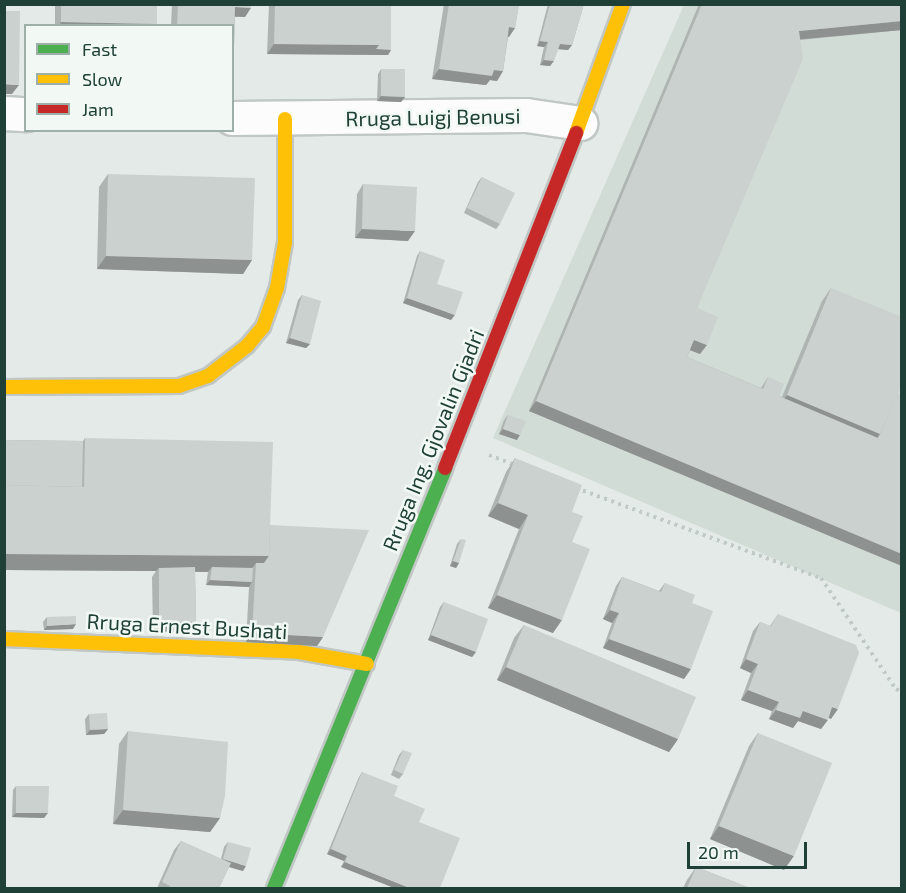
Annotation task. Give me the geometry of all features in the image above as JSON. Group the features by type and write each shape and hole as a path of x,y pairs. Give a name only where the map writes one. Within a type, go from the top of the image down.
{"main road":[{"name":"Rruga Ing. Gjovalin Gjadri","path":"274,888 455,443 580,123 623,4"},
{"path":"4,387 179,386 208,376 246,346 263,327 277,288 285,242 285,119"},
{"name":"Rruga Ernest Bushati","path":"4,639 299,652 367,664"}],"street":[{"path":"4,113 24,114"},
{"name":"Rruga Luigj Benusi","path":"234,118 526,115 580,123"}],"path":[{"path":"455,443 521,467"},
{"path":"566,484 821,578 896,689 902,692"}],"shaded area":[{"path":"684,5 901,5 901,613 493,438"}],"building":[{"path":"61,4 157,4 157,24 61,22"},
{"path":"178,4 251,4 251,8 235,7 234,46 234,24 177,24"},
{"path":"275,4 379,4 379,45 274,44"},
{"path":"379,4 391,4 391,50 376,49 379,45"},
{"path":"449,4 519,4 515,28 509,27 503,71 494,70 492,76 439,69"},
{"path":"550,4 584,4 572,45 560,44 554,61 544,60 548,42 540,41"},
{"path":"702,4 902,4 902,21 799,31 803,59 697,308 718,317 707,345 694,340 687,357 763,389 768,377 784,384 779,396 878,438 897,394 902,396 902,554 536,401"},
{"path":"4,11 20,11 19,85 4,84"},
{"path":"381,69 405,69 405,97 381,96"},
{"path":"108,174 255,178 252,260 106,256"},
{"path":"482,177 515,193 500,224 467,208"},
{"path":"363,184 417,187 415,231 362,229"},
{"path":"420,251 445,260 437,284 463,292 455,315 407,298"},
{"path":"831,288 902,317 902,384 880,434 787,395"},
{"path":"302,295 321,301 310,344 290,338"},
{"path":"508,415 526,421 520,435 503,429"},
{"path":"85,438 273,442 269,556 4,554 4,485 84,487"},
{"path":"4,440 83,441 82,487 4,485"},
{"path":"515,458 582,485 572,512 583,516 572,542 590,549 562,620 497,595 528,515 498,503"},
{"path":"270,525 369,530 323,637 252,633 256,563 264,563 269,556"},
{"path":"461,539 466,540 459,563 453,561"},
{"path":"195,567 196,622 159,622 159,568"},
{"path":"212,567 253,568 252,582 210,580"},
{"path":"622,577 661,592 665,583 695,595 692,603 713,611 691,669 609,639 619,613 610,610"},
{"path":"444,602 488,619 476,652 431,635"},
{"path":"778,614 856,645 859,653 838,709 832,707 828,720 803,711 800,718 776,710 779,702 748,690 758,664 746,659 760,622 771,626"},
{"path":"76,616 76,624 47,626 47,617"},
{"path":"524,625 696,697 678,739 506,667"},
{"path":"107,713 108,729 90,730 89,714"},
{"path":"128,731 228,742 225,796 220,818 123,810"},
{"path":"758,733 832,763 794,856 719,826"},
{"path":"403,750 412,753 403,774 394,770"},
{"path":"362,772 398,786 394,796 425,809 419,822 460,838 440,888 410,888 345,862 347,856 331,849"},
{"path":"16,786 49,786 48,813 16,813"},
{"path":"181,841 231,863 219,888 169,888 170,886 162,882"},
{"path":"228,842 251,848 246,866 223,859"},
{"path":"696,867 750,888 687,888"}],"traffic: fast":[{"path":"274,888 445,468"}],"traffic: slow":[{"path":"576,133 623,4"},
{"path":"4,387 179,386 208,376 247,346 263,327 277,288 285,242 285,119"},
{"path":"4,639 299,652 367,664"}],"traffic: jam":[{"path":"445,468 576,133"}]}
